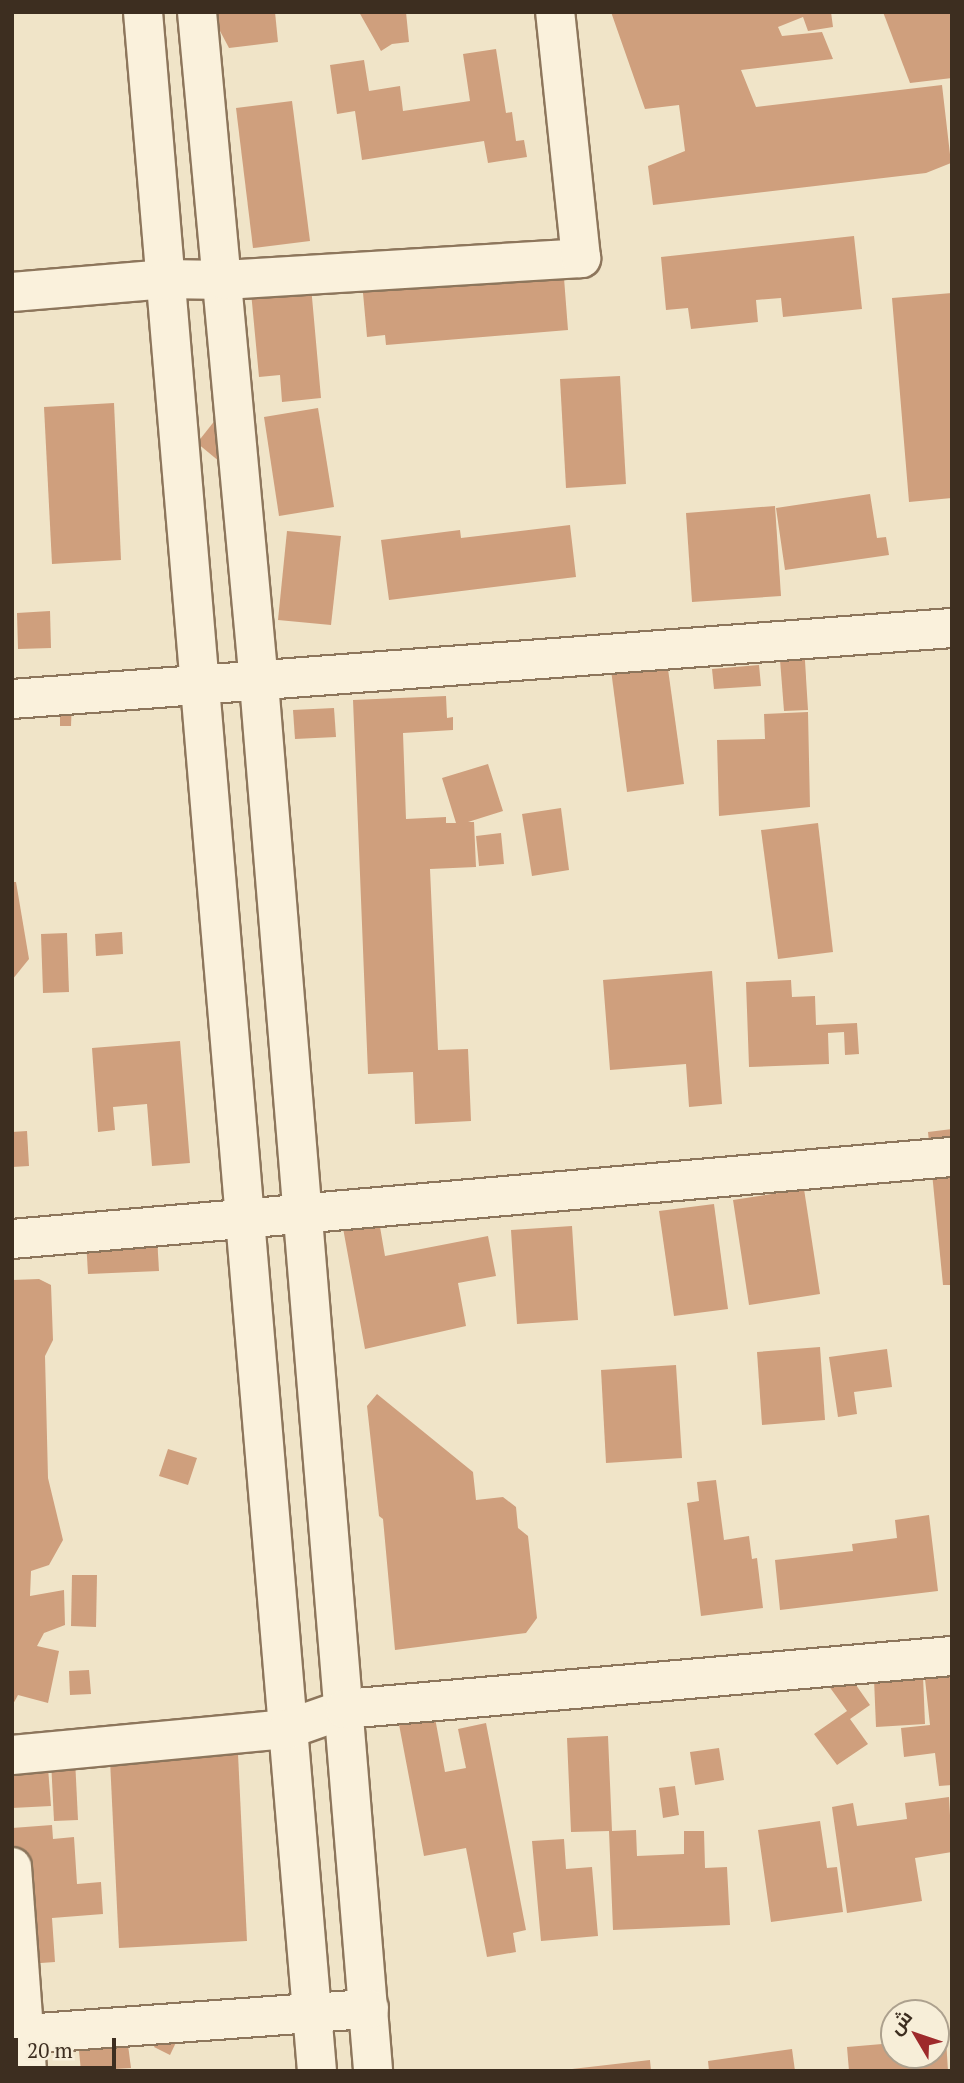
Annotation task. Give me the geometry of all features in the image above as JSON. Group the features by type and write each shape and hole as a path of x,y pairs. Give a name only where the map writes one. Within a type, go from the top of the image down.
{"street":[{"path":"143,12 317,2071"},
{"path":"197,12 224,280 259,683 373,2071"},
{"path":"12,292 166,279 224,280 581,257 555,12"},
{"path":"12,699 200,684 259,683 952,628"},
{"path":"12,1239 303,1217 952,1157"},
{"path":"12,1755 288,1729 345,1709 952,1656"},
{"path":"12,1867 21,2047 312,2013 369,2009"}],"building":[{"path":"210,12 275,12 278,42 229,48"},
{"path":"359,12 406,12 409,42 392,44 381,51"},
{"path":"611,12 831,12 833,27 808,31 803,17 778,27 782,36 822,32 833,59 741,70 756,107 942,85 951,163 926,173 653,205 648,166 685,151 679,105 645,109"},
{"path":"883,12 952,12 952,78 910,83"},
{"path":"496,49 506,113 512,112 516,141 524,140 527,157 488,163 484,141 362,160 355,111 337,114 330,65 364,60 369,91 400,86 403,111 470,101 463,54"},
{"path":"292,101 310,241 253,248 236,108"},
{"path":"854,236 862,309 783,317 781,298 756,300 758,322 691,329 688,308 666,310 661,257"},
{"path":"563,265 568,330 386,345 385,335 367,337 362,282"},
{"path":"311,286 321,398 282,402 280,375 259,377 251,292"},
{"path":"952,293 952,498 909,502 892,298"},
{"path":"620,376 626,484 566,488 560,379"},
{"path":"114,403 121,560 52,564 44,407"},
{"path":"318,408 334,507 279,516 264,417"},
{"path":"220,414 220,462 197,443"},
{"path":"870,494 877,538 886,537 889,555 785,570 776,508"},
{"path":"775,506 781,596 692,602 686,513"},
{"path":"570,525 576,577 389,600 381,540 460,530 461,538"},
{"path":"287,531 341,536 331,625 278,620"},
{"path":"50,611 51,648 18,649 17,613"},
{"path":"804,645 808,710 784,711 779,647"},
{"path":"667,662 684,784 627,792 611,670"},
{"path":"759,665 761,686 714,689 712,669"},
{"path":"446,696 447,718 453,717 453,730 403,733 406,819 446,817 446,823 456,823 442,778 488,764 503,811 468,822 474,822 476,867 430,869 438,1050 468,1049 471,1121 415,1124 413,1072 368,1074 353,700"},
{"path":"60,699 72,699 71,726 60,726"},
{"path":"334,708 336,737 295,739 293,710"},
{"path":"808,712 810,807 719,816 717,740 765,739 764,714"},
{"path":"561,808 569,870 532,876 522,814"},
{"path":"818,823 833,952 778,959 761,830"},
{"path":"501,833 504,864 479,866 476,836"},
{"path":"12,882 16,882 29,959 12,980"},
{"path":"122,932 123,954 96,956 95,934"},
{"path":"67,933 69,992 43,993 41,934"},
{"path":"712,971 722,1104 689,1107 686,1064 610,1070 603,980"},
{"path":"791,980 792,997 815,996 816,1025 857,1023 859,1054 845,1055 844,1032 828,1033 829,1064 749,1067 746,982"},
{"path":"180,1041 190,1163 152,1166 147,1104 113,1107 115,1130 98,1132 92,1048"},
{"path":"952,1129 952,1285 943,1285 928,1132"},
{"path":"27,1131 29,1166 12,1167 12,1132"},
{"path":"804,1189 820,1294 749,1305 733,1200"},
{"path":"714,1204 728,1309 674,1316 659,1211"},
{"path":"156,1219 159,1271 88,1274 85,1223"},
{"path":"379,1221 385,1256 488,1236 496,1276 458,1283 466,1326 365,1349 343,1228"},
{"path":"572,1226 578,1320 517,1324 511,1230"},
{"path":"39,1279 51,1285 53,1340 45,1356 48,1478 63,1540 49,1565 31,1571 30,1596 64,1590 65,1625 44,1633 37,1646 59,1651 48,1703 18,1695 12,1706 12,1280"},
{"path":"820,1347 825,1420 762,1425 757,1352"},
{"path":"887,1349 892,1387 854,1392 857,1414 838,1417 829,1357"},
{"path":"676,1365 682,1458 606,1463 601,1370"},
{"path":"377,1394 473,1472 476,1500 503,1497 516,1507 518,1528 528,1536 537,1618 526,1633 395,1650 383,1519 379,1516 367,1406"},
{"path":"168,1449 197,1458 188,1485 159,1476"},
{"path":"716,1480 724,1540 749,1536 752,1559 757,1558 763,1608 701,1616 687,1503 699,1501 697,1482"},
{"path":"929,1515 938,1591 780,1610 775,1560 853,1551 852,1544 897,1538 895,1520"},
{"path":"72,1575 97,1575 96,1627 71,1626"},
{"path":"922,1652 925,1724 876,1727 873,1655"},
{"path":"842,1665 870,1705 850,1719 868,1744 837,1765 814,1734 847,1711 823,1678"},
{"path":"952,1667 952,1785 939,1786 935,1753 904,1757 901,1728 930,1725 924,1670"},
{"path":"89,1670 91,1694 70,1695 69,1671"},
{"path":"433,1707 445,1772 466,1768 458,1729 486,1723 526,1930 513,1933 516,1952 487,1957 466,1848 424,1856 397,1714"},
{"path":"237,1733 247,1941 119,1948 109,1739"},
{"path":"608,1736 612,1831 636,1830 637,1856 684,1854 684,1831 704,1831 705,1868 727,1867 730,1925 613,1930 609,1831 571,1832 567,1738"},
{"path":"719,1748 724,1780 695,1785 690,1752"},
{"path":"47,1755 51,1806 12,1808 12,1757"},
{"path":"75,1759 78,1820 54,1821 51,1760"},
{"path":"675,1786 679,1815 663,1818 659,1788"},
{"path":"949,1797 952,1852 915,1858 922,1901 847,1913 832,1807 853,1803 857,1826 907,1819 905,1803"},
{"path":"820,1821 827,1868 837,1867 843,1912 771,1922 758,1830"},
{"path":"52,1825 53,1839 74,1837 77,1884 101,1882 103,1914 52,1918 55,1962 12,1965 12,1828"},
{"path":"564,1839 566,1869 592,1867 598,1936 541,1941 532,1841"},
{"path":"164,2026 180,2034 170,2055 154,2047"},
{"path":"880,2044 880,2069 948,2071 849,2071 847,2047"},
{"path":"128,2045 131,2068 81,2071 79,2051"},
{"path":"792,2049 795,2071 709,2071 708,2061"},
{"path":"650,2060 651,2071 572,2071 572,2069"}]}
